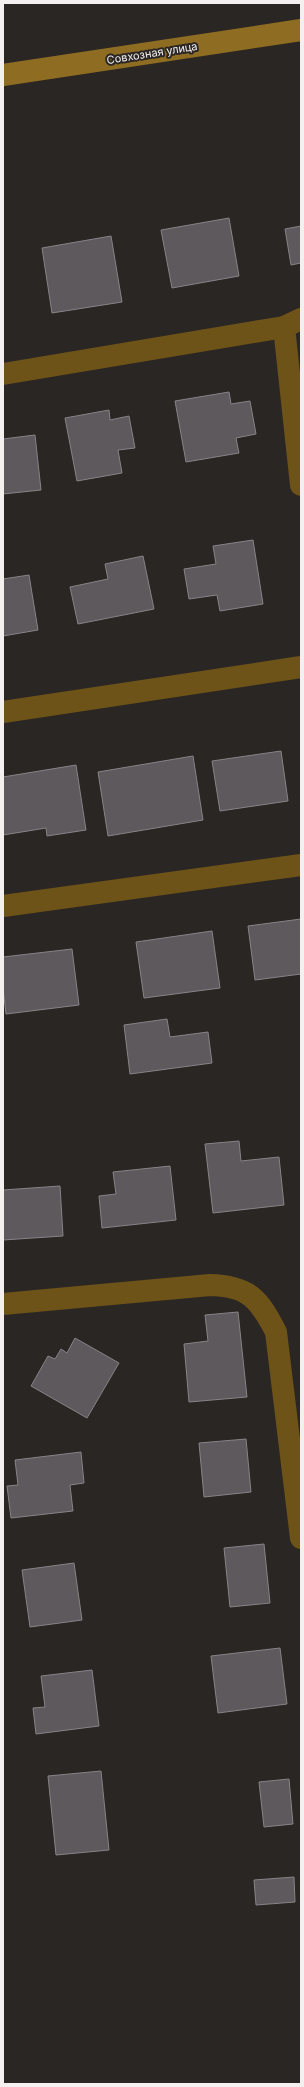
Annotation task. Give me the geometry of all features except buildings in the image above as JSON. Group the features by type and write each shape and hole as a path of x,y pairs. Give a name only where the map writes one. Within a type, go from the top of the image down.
{"main road":[{"name":"Совхозная улица","path":"3,75 301,30"}],"street":[{"path":"3,374 292,323 301,485"},
{"path":"3,712 301,667"},
{"path":"3,906 301,865"},
{"path":"3,1304 210,1285 230,1286 244,1291 263,1307 276,1332 301,1538"}]}
